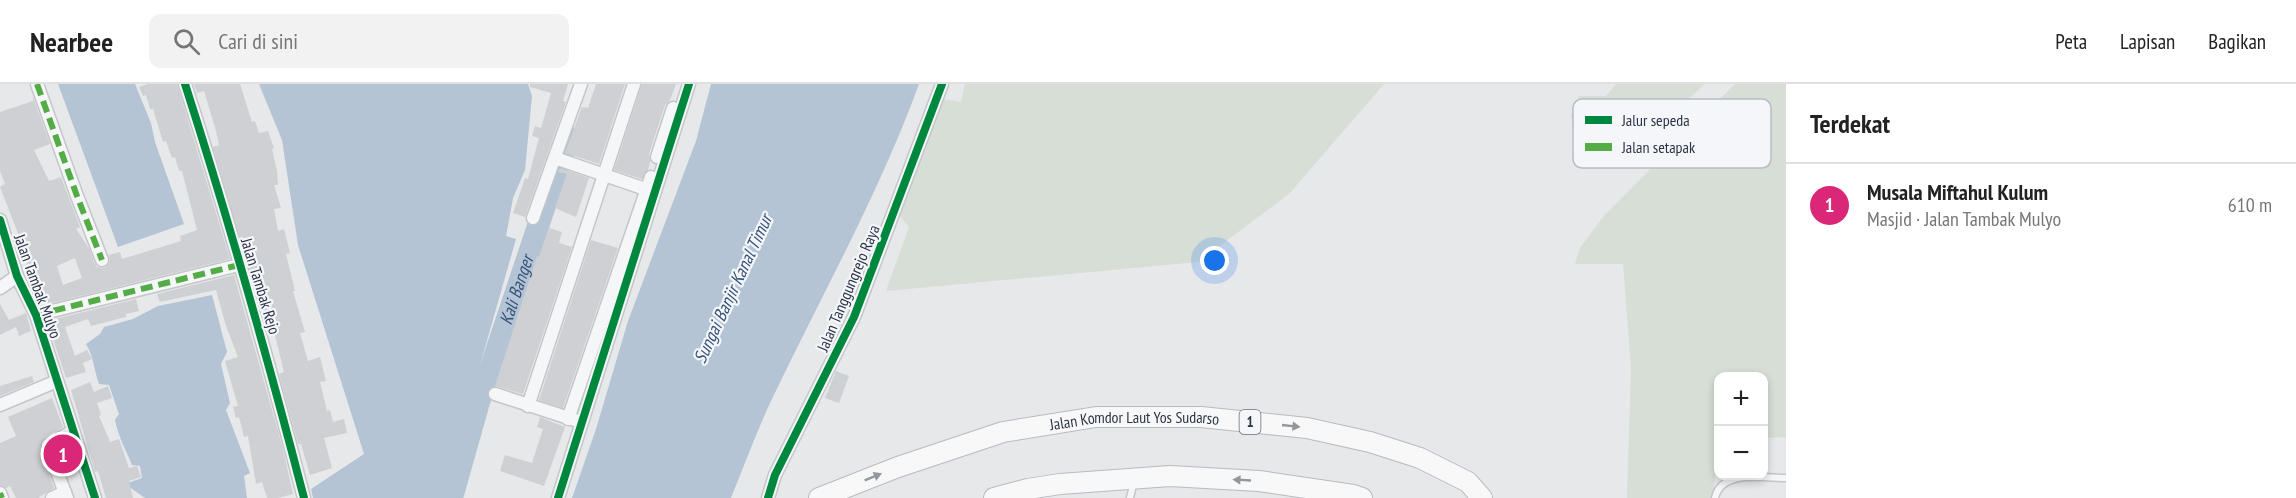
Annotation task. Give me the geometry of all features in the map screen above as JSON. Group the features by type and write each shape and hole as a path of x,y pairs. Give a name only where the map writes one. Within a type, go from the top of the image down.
{"highway":[{"name":"Jalan Komdor Laut Yos Sudarso","path":"819,498 898,467 1003,432 1096,417 1201,417 1307,428 1370,442 1420,458 1468,482 1482,498"},
{"path":"994,498 1060,484 1170,476 1259,481 1305,493 1362,498"}],"street":[{"path":"37,84 102,260"},
{"name":"Jalan Tambak Rejo","path":"185,84 225,208 304,498"},
{"path":"533,218 581,84"},
{"path":"528,405 634,84"},
{"path":"558,498 651,191 680,84"},
{"path":"568,418 689,84"},
{"name":"Jalan Tanggungrejo Raya","path":"768,498 775,475 854,317 942,84"},
{"path":"555,158 651,191"},
{"name":"Jalan Tambak Mulyo","path":"0,220 17,276 36,315 95,498"},
{"path":"36,315 239,266"},
{"path":"0,288 17,276"},
{"path":"0,405 57,381"},
{"path":"495,394 582,422"},
{"path":"52,498 66,495 48,444 73,431"},
{"path":"0,494 2,498"}],"lane":[{"path":"1130,498 1135,478"},
{"path":"1715,498 1719,488 1733,478 1786,478"}],"shaded area":[{"path":"965,84 1384,84 1289,194 1198,262 886,291 909,227 898,214 943,99 961,102"},
{"path":"1616,84 1704,84 1689,99 1578,99 1579,96 1606,96"},
{"path":"1735,84 1786,84 1786,437 1768,438 1768,372 1714,372 1713,498 1627,498 1631,367 1623,264 1575,264 1580,248 1603,217 1652,168 1771,168 1771,99 1720,99"}],"water":[{"path":"58,84 135,84 151,123 155,142 184,224 118,247"},
{"path":"259,84 528,84 532,96 525,170 513,198 506,236 516,239 442,498 313,498 311,489 364,454 298,245 282,140"},
{"name":"Sungai Banjir Kanal Timur","path":"711,84 919,84 868,205 766,413 731,498 572,498 596,429 628,321 696,141"},
{"path":"212,295 227,352 221,364 230,403 226,410 250,473 244,476 247,498 145,498 125,484 142,478 140,466 132,465 116,426 115,420 119,414 109,385 99,384 86,344 100,334 104,327 133,319 158,306"}],"building":[{"path":"148,84 177,84 230,259 48,304 45,295 37,298 25,269 29,267 16,243 21,241 0,187 5,184 0,171 0,112 33,101 33,97 50,144 34,150 49,181 61,177 80,227 76,229 89,248 97,267 104,268 110,262 109,255 120,252 122,259 181,241 180,236 197,230 182,171 179,171 175,157 172,158 166,141 163,142 153,109 150,109 146,95 143,96 139,87","holes":["75,258 82,278 63,285 57,266"]},
{"path":"194,84 240,84 252,122 255,121 259,133 268,131 274,148 272,149 278,185 274,185 281,208 274,209 278,231 284,229 290,253 286,254 295,291 293,291 305,332 300,333 308,361 320,357 326,381 320,382 327,411 330,410 333,422 344,419 347,433 324,438 332,468 310,475 301,444 298,444 279,374 284,372 273,327 267,329 213,147 219,145 204,91 197,93"},
{"path":"530,84 568,84 563,101 566,102 525,217 513,213 525,178 528,179 539,138 532,136 535,126 541,128 551,93 530,87"},
{"path":"596,84 625,84 599,164 565,153 582,107 588,108"},
{"path":"642,84 676,84 670,100 665,105 649,154 648,170 642,179 614,170"},
{"path":"560,168 589,178 576,217 555,208 567,174 558,172"},
{"path":"549,228 562,232 559,243 572,247 523,394 495,386 537,256 539,257"},
{"path":"591,240 618,248 563,408 539,400"},
{"path":"234,275 283,449 293,494 278,498 267,498 262,482 256,484 248,436 244,437 239,417 236,418 233,407 238,406 225,361 238,357 216,290 160,302 157,294"},
{"path":"136,299 139,311 126,314 126,317 91,326 88,319 65,327 75,356 87,350 92,359 83,363 86,372 66,378 47,321"},
{"path":"0,304 9,320 26,313 31,331 19,336 16,327 0,335"},
{"path":"836,371 849,376 839,403 825,398"},
{"path":"32,376 34,382 0,396 0,386"},
{"path":"90,382 94,392 108,386 112,398 97,403 101,415 99,416 110,442 119,439 129,468 137,466 141,477 129,481 133,498 106,498 98,471 95,472 71,390"},
{"path":"52,398 63,427 44,438 40,448 54,488 38,498 16,498 10,486 6,488 0,485 0,443 16,436 8,417"},
{"path":"540,417 565,427 544,486 500,471 505,455 532,463 543,429 537,427"},
{"path":"69,443 76,465 65,469 57,449"}],"waterway":[{"name":"Kali Banger","path":"452,498 479,402 568,137"}],"marked path":[{"path":"37,84 102,260"},
{"path":"36,315 239,265"},
{"path":"0,493 2,498"}],"cycle path":[{"path":"185,84 248,290 304,498"},
{"path":"558,498 689,84"},
{"path":"768,498 775,475 854,317 942,84"},
{"path":"0,220 17,276 36,315 95,498"}],"place":[{"name":"Musala Miftahul Kulum","path":"63,454"}]}
